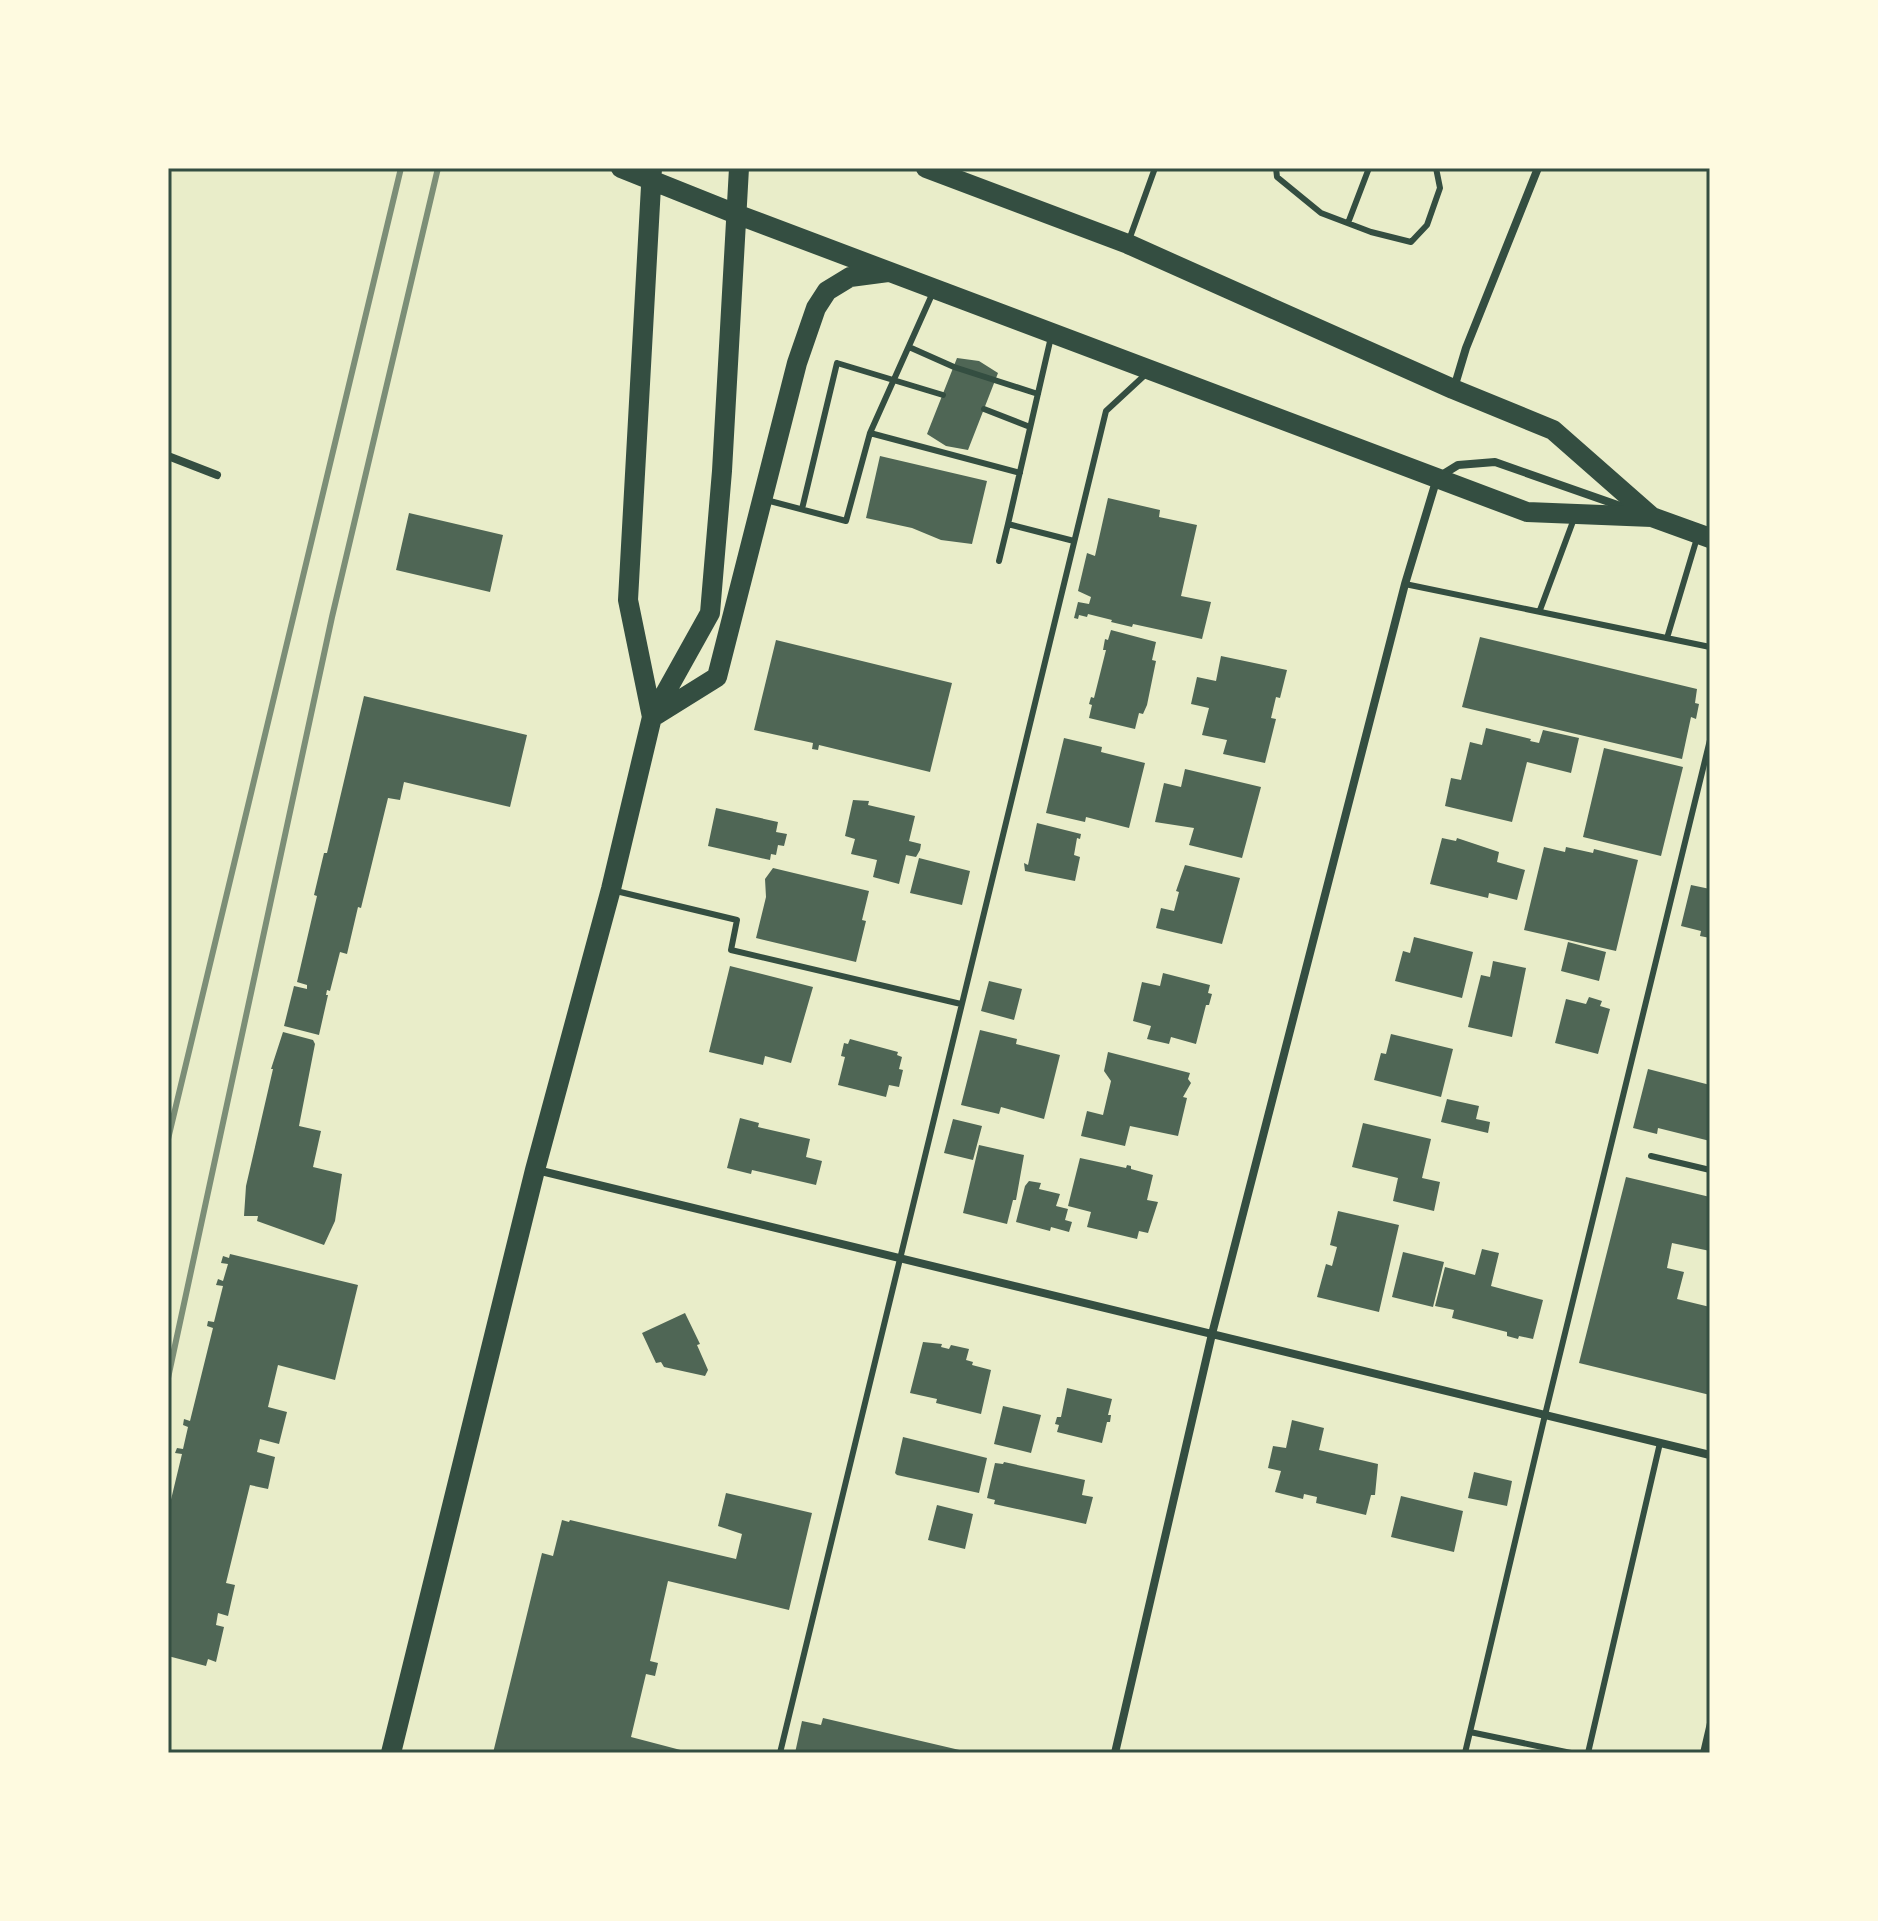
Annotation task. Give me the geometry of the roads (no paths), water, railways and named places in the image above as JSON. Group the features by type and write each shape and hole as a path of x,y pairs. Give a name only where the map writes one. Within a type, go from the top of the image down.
{"main road":[{"path":"621,168 652,174 736,214 1527,512 1652,517 1704,536"},
{"path":"391,1753 535,1170 611,889 652,717 710,613 721,485 739,168"},
{"path":"926,168 1128,244 1453,389 1553,430 1652,517"},
{"path":"652,174 628,600 652,717"},
{"path":"652,717 717,677 797,363 816,308 827,291 850,277 890,272"}],"street":[{"path":"1453,389 1466,348 1538,168"},
{"path":"168,456 217,475"},
{"path":"1115,1753 1212,1334 1405,584 1437,478 1458,465 1495,462 1652,517"},
{"path":"535,1170 1710,1455"}],"lane":[{"path":"1128,244 1155,168"},
{"path":"1276,168 1277,177 1321,213 1411,242 1427,225 1440,188 1436,168"},
{"path":"1348,223 1369,168"},
{"path":"763,499 846,521 870,433 935,288"},
{"path":"999,561 1052,332"},
{"path":"909,347 954,367 1038,394"},
{"path":"802,509 837,363 943,395"},
{"path":"780,1753 1106,411 1151,369"},
{"path":"984,409 1030,427"},
{"path":"870,433 1020,473"},
{"path":"1540,610 1575,514"},
{"path":"1008,524 1074,541"},
{"path":"1667,638 1704,536"},
{"path":"1405,584 1710,647"},
{"path":"1465,1753 1710,740"},
{"path":"611,889 737,920 731,950 961,1004"},
{"path":"1651,1156 1710,1170"},
{"path":"1588,1753 1660,1443"},
{"path":"1703,1753 1710,1723"},
{"path":"1470,1732 1571,1753"}],"railway":[{"path":"168,1139 401,168"},
{"path":"168,1378 332,617 438,168"}]}
